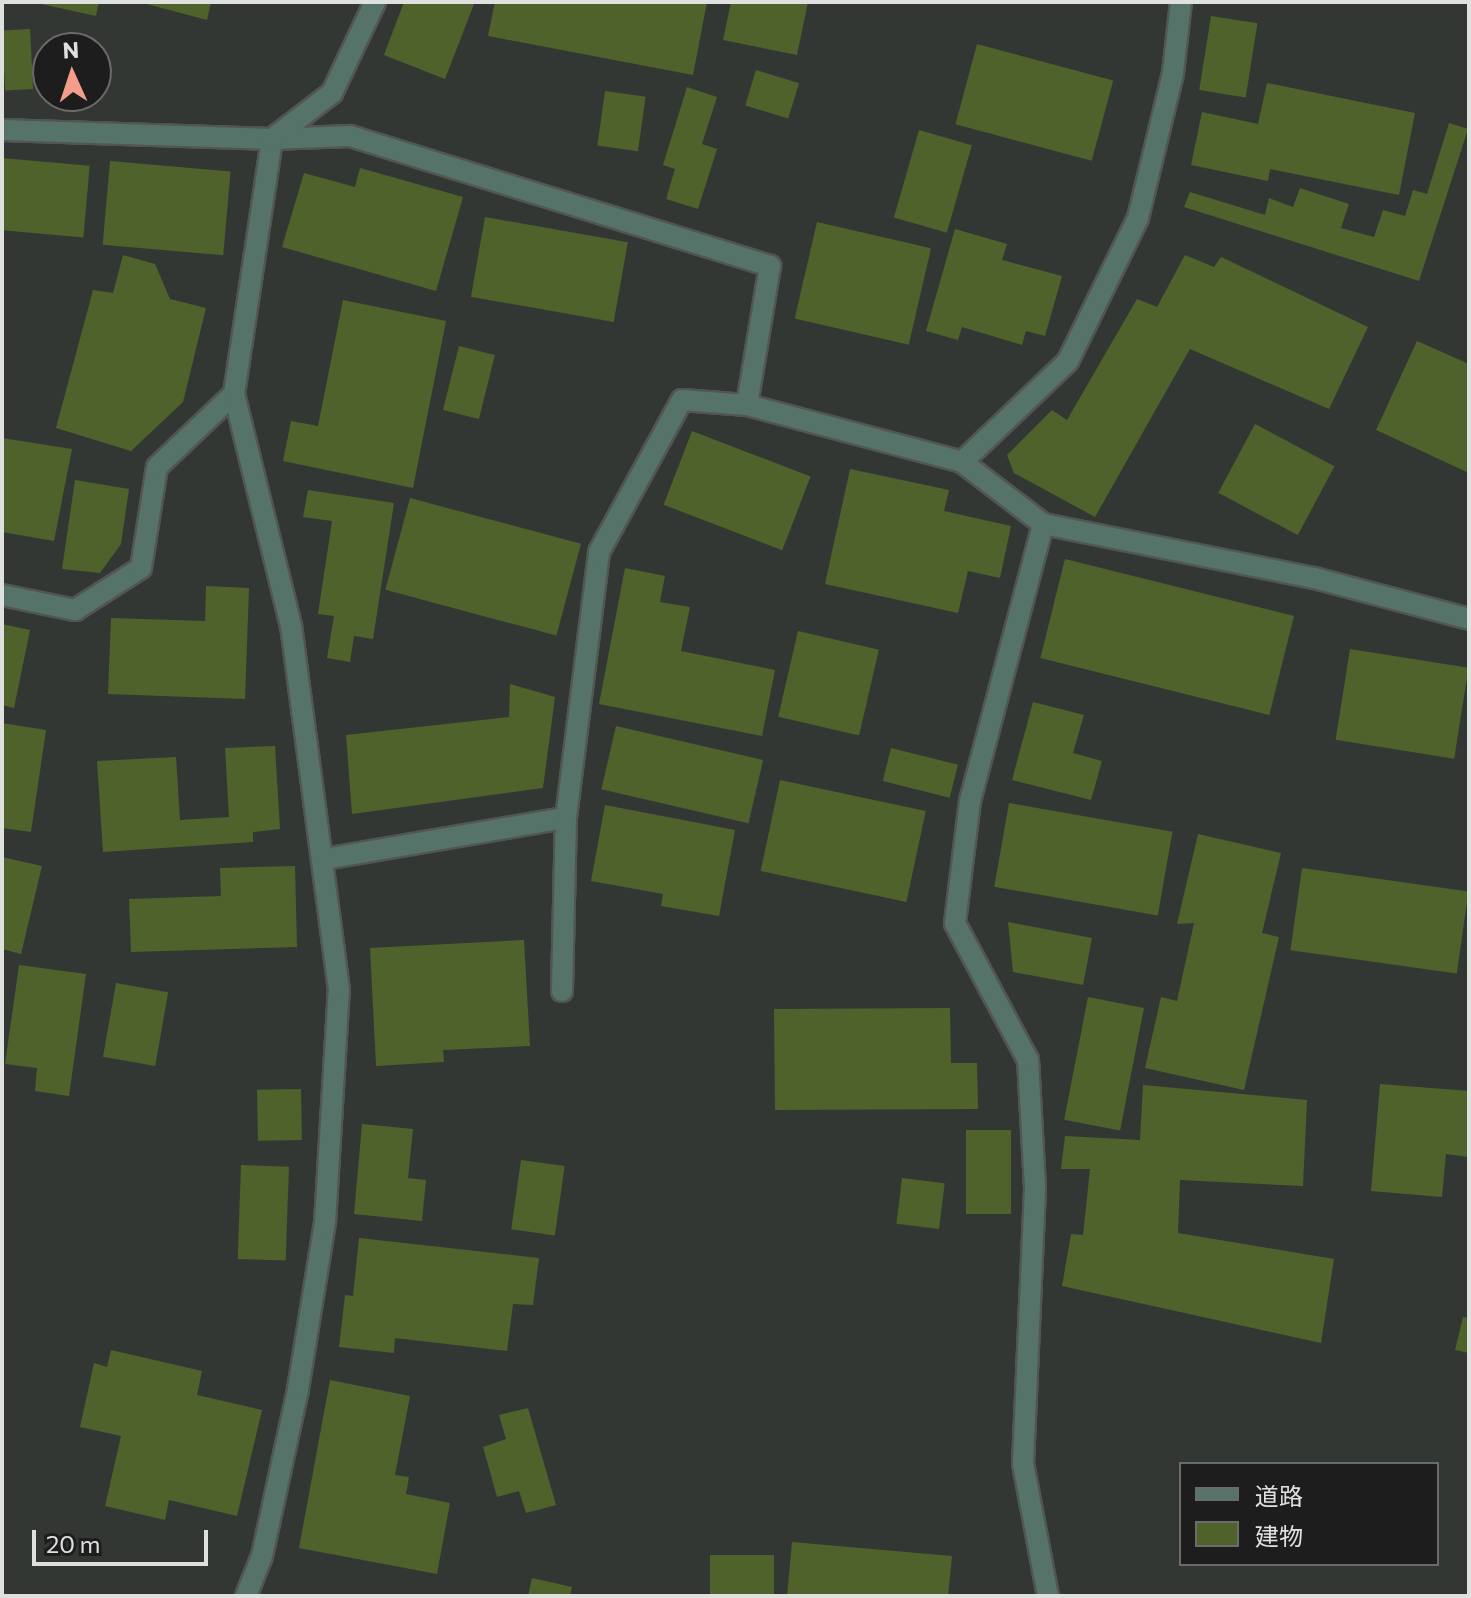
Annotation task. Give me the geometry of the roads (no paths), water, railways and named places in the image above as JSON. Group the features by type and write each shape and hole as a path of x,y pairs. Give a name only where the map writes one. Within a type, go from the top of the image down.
{"street":[{"path":"246,1596 262,1556 298,1389 325,1223 339,990 325,859 291,626 234,394 272,139 332,93 375,2"},
{"path":"962,462 1068,361 1131,232 1173,73 1181,2"},
{"path":"2,130 272,139 350,136 770,266 747,405"},
{"path":"2,595 75,610 141,568 157,467 234,394"},
{"path":"562,991 566,818 599,552 682,400 747,405 962,462 1043,524 1314,578 1469,619"},
{"path":"1043,524 970,801 955,923 1028,1060 1035,1188 1023,1464 1048,1596"},
{"path":"325,859 566,818"}]}
